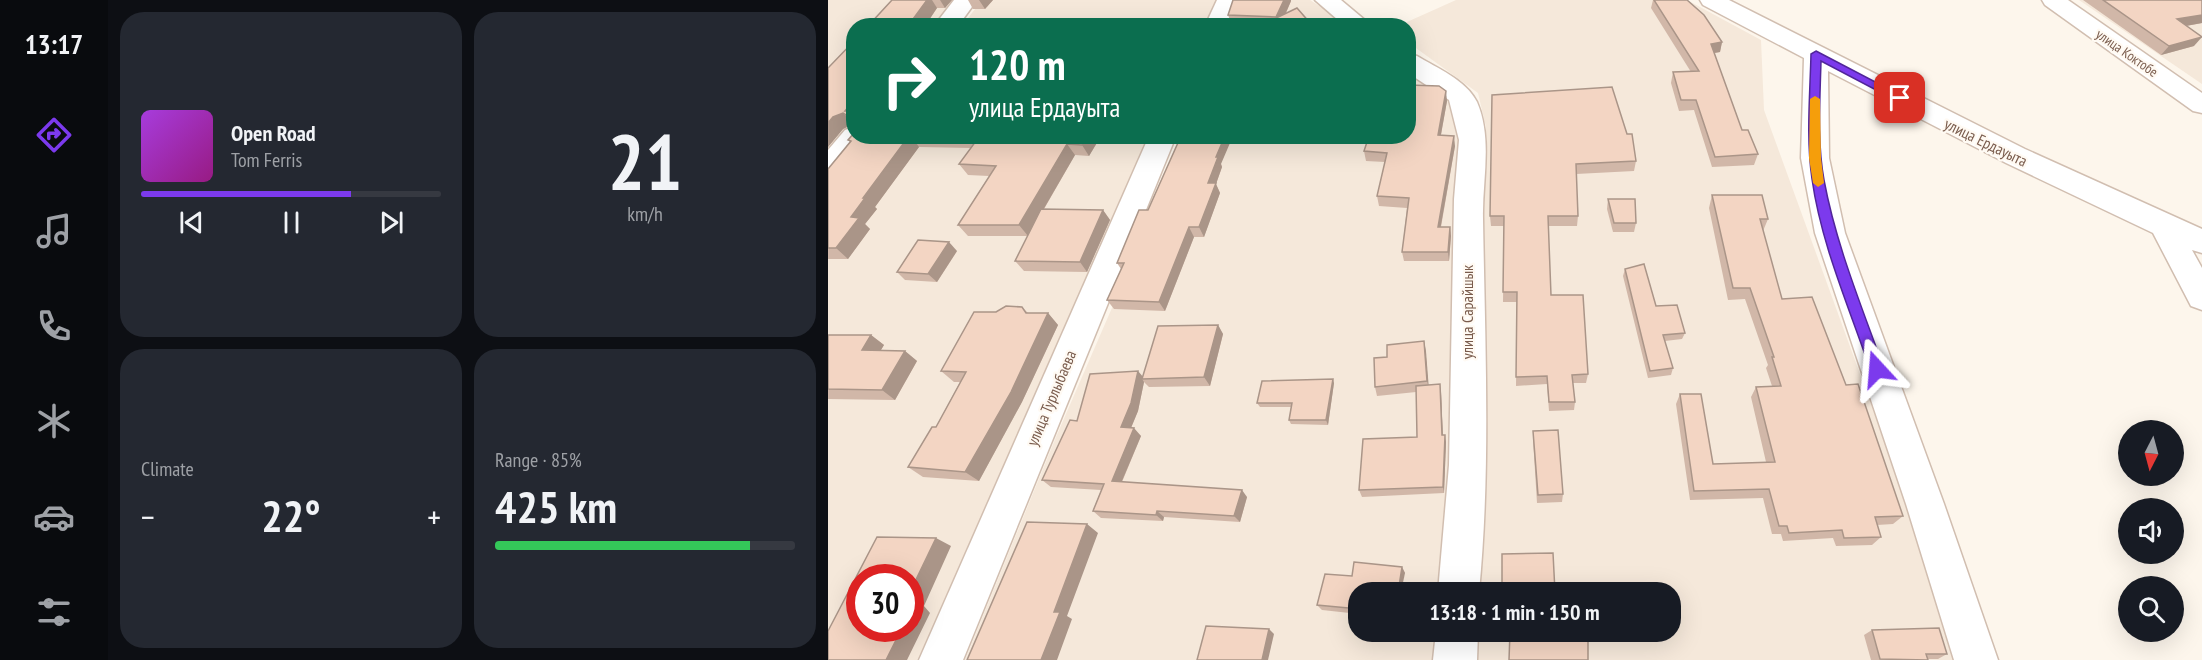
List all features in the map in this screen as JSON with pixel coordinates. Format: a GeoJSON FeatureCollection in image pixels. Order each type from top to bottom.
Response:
{"type":"FeatureCollection","features":[{"type":"Feature","properties":{"kind":"street"},"geometry":{"type":"LineString","coordinates":[[951,18],[966,0]]}},
{"type":"Feature","properties":{"kind":"street"},"geometry":{"type":"LineString","coordinates":[[1220,18],[1228,0]]}},
{"type":"Feature","properties":{"kind":"street"},"geometry":{"type":"LineString","coordinates":[[1326,0],[1350,18]]}},
{"type":"Feature","properties":{"kind":"street","name":"улица Ердауыта"},"geometry":{"type":"LineString","coordinates":[[1711,0],[1943,120],[2202,242]]}},
{"type":"Feature","properties":{"kind":"street","name":"улица Коктобе"},"geometry":{"type":"LineString","coordinates":[[2053,0],[2202,105]]}},
{"type":"Feature","properties":{"kind":"street"},"geometry":{"type":"LineString","coordinates":[[1816,54],[1815,158],[1830,233],[1921,493],[1976,660]]}},
{"type":"Feature","properties":{"kind":"street","name":"улица Сарайшык"},"geometry":{"type":"LineString","coordinates":[[1416,66],[1460,95],[1465,105],[1473,140],[1468,210],[1468,465],[1460,582]]}},
{"type":"Feature","properties":{"kind":"street"},"geometry":{"type":"LineString","coordinates":[[828,169],[848,144]]}},
{"type":"Feature","properties":{"kind":"street","name":"улица Турлыбаева"},"geometry":{"type":"LineString","coordinates":[[941,660],[1160,144]]}},
{"type":"Feature","properties":{"kind":"street"},"geometry":{"type":"LineString","coordinates":[[2164,226],[2202,297]]}},
{"type":"Feature","properties":{"kind":"street"},"geometry":{"type":"LineString","coordinates":[[1455,660],[1456,642]]}},
{"type":"Feature","properties":{"kind":"shaded area"},"geometry":{"type":"Polygon","coordinates":[[[828,0],[957,0],[942,18],[846,18],[846,135],[828,157],[828,0]]]}},
{"type":"Feature","properties":{"kind":"shaded area"},"geometry":{"type":"Polygon","coordinates":[[[982,0],[1226,0],[1219,18],[968,18],[982,0]]]}},
{"type":"Feature","properties":{"kind":"shaded area"},"geometry":{"type":"Polygon","coordinates":[[[1246,0],[1310,0],[1338,18],[1238,18],[1246,0]]]}},
{"type":"Feature","properties":{"kind":"shaded area"},"geometry":{"type":"Polygon","coordinates":[[[1456,0],[1687,0],[1761,40],[1764,110],[1964,660],[1464,660],[1465,642],[1681,642],[1681,582],[1467,582],[1486,127],[1478,93],[1416,48],[1416,18],[1456,0]]]}},
{"type":"Feature","properties":{"kind":"shaded area"},"geometry":{"type":"Polygon","coordinates":[[[2079,0],[2202,0],[2202,84],[2079,0]]]}},
{"type":"Feature","properties":{"kind":"shaded area"},"geometry":{"type":"Polygon","coordinates":[[[1416,70],[1457,96],[1472,133],[1459,483],[1452,582],[1348,582],[1348,642],[1447,642],[1446,660],[965,660],[1056,437],[1183,144],[1416,144],[1416,70]]]}},
{"type":"Feature","properties":{"kind":"shaded area"},"geometry":{"type":"Polygon","coordinates":[[[867,144],[1167,144],[952,660],[828,660],[828,192],[867,144]]]}},
{"type":"Feature","properties":{"kind":"building"},"geometry":{"type":"Polygon","coordinates":[[[892,0],[927,0],[914,18],[875,18],[892,0]]]}},
{"type":"Feature","properties":{"kind":"building"},"geometry":{"type":"Polygon","coordinates":[[[1233,0],[1284,0],[1276,17],[1228,15],[1233,0]]]}},
{"type":"Feature","properties":{"kind":"building"},"geometry":{"type":"Polygon","coordinates":[[[1654,0],[1687,0],[1704,15],[1722,42],[1711,44],[1742,130],[1748,130],[1758,154],[1715,157],[1696,100],[1681,100],[1673,72],[1699,71],[1654,0]]]}},
{"type":"Feature","properties":{"kind":"building"},"geometry":{"type":"Polygon","coordinates":[[[2103,0],[2202,0],[2202,15],[2177,19],[2202,37],[2169,46],[2103,0]]]}},
{"type":"Feature","properties":{"kind":"building"},"geometry":{"type":"Polygon","coordinates":[[[1297,8],[1306,18],[1276,18],[1297,8]]]}},
{"type":"Feature","properties":{"kind":"building"},"geometry":{"type":"Polygon","coordinates":[[[846,49],[846,115],[843,113],[833,117],[828,123],[828,68],[846,49]]]}},
{"type":"Feature","properties":{"kind":"building"},"geometry":{"type":"Polygon","coordinates":[[[1416,85],[1439,86],[1446,91],[1438,135],[1454,136],[1438,227],[1450,227],[1448,252],[1402,252],[1409,198],[1377,196],[1387,153],[1364,151],[1366,144],[1416,144],[1416,85]]]}},
{"type":"Feature","properties":{"kind":"building"},"geometry":{"type":"Polygon","coordinates":[[[1612,87],[1627,134],[1632,134],[1636,161],[1576,164],[1578,216],[1548,216],[1551,295],[1583,295],[1588,374],[1572,375],[1575,402],[1549,402],[1547,376],[1516,377],[1517,292],[1503,292],[1504,216],[1490,216],[1492,95],[1612,87]]]}},
{"type":"Feature","properties":{"kind":"building"},"geometry":{"type":"Polygon","coordinates":[[[849,144],[903,144],[863,198],[865,198],[851,217],[859,218],[836,248],[828,248],[828,169],[849,144]]]}},
{"type":"Feature","properties":{"kind":"building"},"geometry":{"type":"Polygon","coordinates":[[[974,144],[1067,144],[1019,225],[958,225],[996,166],[959,164],[974,144]]]}},
{"type":"Feature","properties":{"kind":"building"},"geometry":{"type":"Polygon","coordinates":[[[1177,144],[1222,144],[1208,183],[1216,183],[1199,227],[1189,227],[1159,302],[1107,300],[1124,263],[1117,263],[1139,210],[1148,210],[1177,144]]]}},
{"type":"Feature","properties":{"kind":"building"},"geometry":{"type":"Polygon","coordinates":[[[1712,195],[1762,195],[1768,219],[1760,219],[1782,299],[1812,297],[1846,385],[1858,384],[1903,516],[1875,517],[1881,537],[1844,538],[1842,530],[1789,533],[1787,526],[1779,526],[1769,489],[1694,491],[1680,394],[1701,394],[1713,464],[1775,462],[1756,387],[1781,386],[1772,357],[1774,357],[1750,288],[1733,288],[1712,195]]]}},
{"type":"Feature","properties":{"kind":"building"},"geometry":{"type":"Polygon","coordinates":[[[1608,199],[1635,199],[1636,223],[1614,223],[1608,199]]]}},
{"type":"Feature","properties":{"kind":"building"},"geometry":{"type":"Polygon","coordinates":[[[1041,209],[1103,210],[1080,262],[1015,261],[1041,209]]]}},
{"type":"Feature","properties":{"kind":"building"},"geometry":{"type":"Polygon","coordinates":[[[918,240],[949,242],[928,274],[897,272],[918,240]]]}},
{"type":"Feature","properties":{"kind":"building"},"geometry":{"type":"Polygon","coordinates":[[[1644,264],[1656,306],[1677,305],[1685,333],[1663,335],[1673,368],[1650,371],[1625,269],[1644,264]]]}},
{"type":"Feature","properties":{"kind":"building"},"geometry":{"type":"Polygon","coordinates":[[[1006,306],[1022,307],[1026,313],[1048,313],[1011,392],[965,472],[908,467],[932,427],[936,427],[966,372],[941,371],[974,312],[996,312],[1006,306]]]}},
{"type":"Feature","properties":{"kind":"building"},"geometry":{"type":"Polygon","coordinates":[[[1218,325],[1204,377],[1142,379],[1158,326],[1218,325]]]}},
{"type":"Feature","properties":{"kind":"building"},"geometry":{"type":"Polygon","coordinates":[[[828,335],[871,335],[862,350],[905,351],[882,390],[828,389],[828,335]]]}},
{"type":"Feature","properties":{"kind":"building"},"geometry":{"type":"Polygon","coordinates":[[[1424,341],[1427,381],[1375,387],[1374,358],[1387,357],[1387,345],[1424,341]]]}},
{"type":"Feature","properties":{"kind":"building"},"geometry":{"type":"Polygon","coordinates":[[[1138,371],[1131,403],[1121,427],[1134,428],[1112,481],[1242,490],[1234,516],[1157,511],[1156,515],[1093,511],[1104,484],[1042,480],[1070,420],[1077,421],[1090,374],[1138,371]]]}},
{"type":"Feature","properties":{"kind":"building"},"geometry":{"type":"Polygon","coordinates":[[[1333,379],[1326,420],[1289,420],[1292,403],[1257,403],[1262,381],[1333,379]]]}},
{"type":"Feature","properties":{"kind":"building"},"geometry":{"type":"Polygon","coordinates":[[[1440,384],[1442,435],[1445,435],[1443,487],[1359,490],[1363,439],[1417,437],[1416,386],[1440,384]]]}},
{"type":"Feature","properties":{"kind":"building"},"geometry":{"type":"Polygon","coordinates":[[[1558,430],[1563,494],[1538,495],[1533,431],[1558,430]]]}},
{"type":"Feature","properties":{"kind":"building"},"geometry":{"type":"Polygon","coordinates":[[[1027,522],[1087,524],[1054,612],[1060,612],[1041,660],[967,660],[1027,522]]]}},
{"type":"Feature","properties":{"kind":"building"},"geometry":{"type":"Polygon","coordinates":[[[877,537],[936,538],[923,564],[863,564],[877,537]]]}},
{"type":"Feature","properties":{"kind":"building"},"geometry":{"type":"Polygon","coordinates":[[[1553,553],[1554,582],[1502,582],[1502,554],[1553,553]]]}},
{"type":"Feature","properties":{"kind":"building"},"geometry":{"type":"Polygon","coordinates":[[[1354,562],[1402,567],[1400,582],[1348,582],[1348,608],[1317,605],[1325,574],[1352,576],[1354,562]]]}},
{"type":"Feature","properties":{"kind":"building"},"geometry":{"type":"Polygon","coordinates":[[[846,596],[846,642],[895,642],[886,660],[828,660],[828,631],[846,596]]]}},
{"type":"Feature","properties":{"kind":"building"},"geometry":{"type":"Polygon","coordinates":[[[1206,626],[1269,629],[1262,660],[1197,660],[1206,626]]]}},
{"type":"Feature","properties":{"kind":"building"},"geometry":{"type":"Polygon","coordinates":[[[1939,628],[1947,654],[1926,654],[1928,660],[1880,659],[1872,630],[1939,628]]]}},
{"type":"Feature","properties":{"kind":"building"},"geometry":{"type":"Polygon","coordinates":[[[1510,642],[1588,642],[1588,660],[1509,660],[1510,642]]]}},
{"type":"Feature","properties":{"kind":"slow traffic"},"geometry":{"type":"LineString","coordinates":[[1815,99],[1815,158],[1818,183]]}},
{"type":"Feature","properties":{"kind":"route"},"geometry":{"type":"LineString","coordinates":[[1877,369],[1830,233],[1817,178],[1815,158],[1816,54],[1900,98]]}}]}
